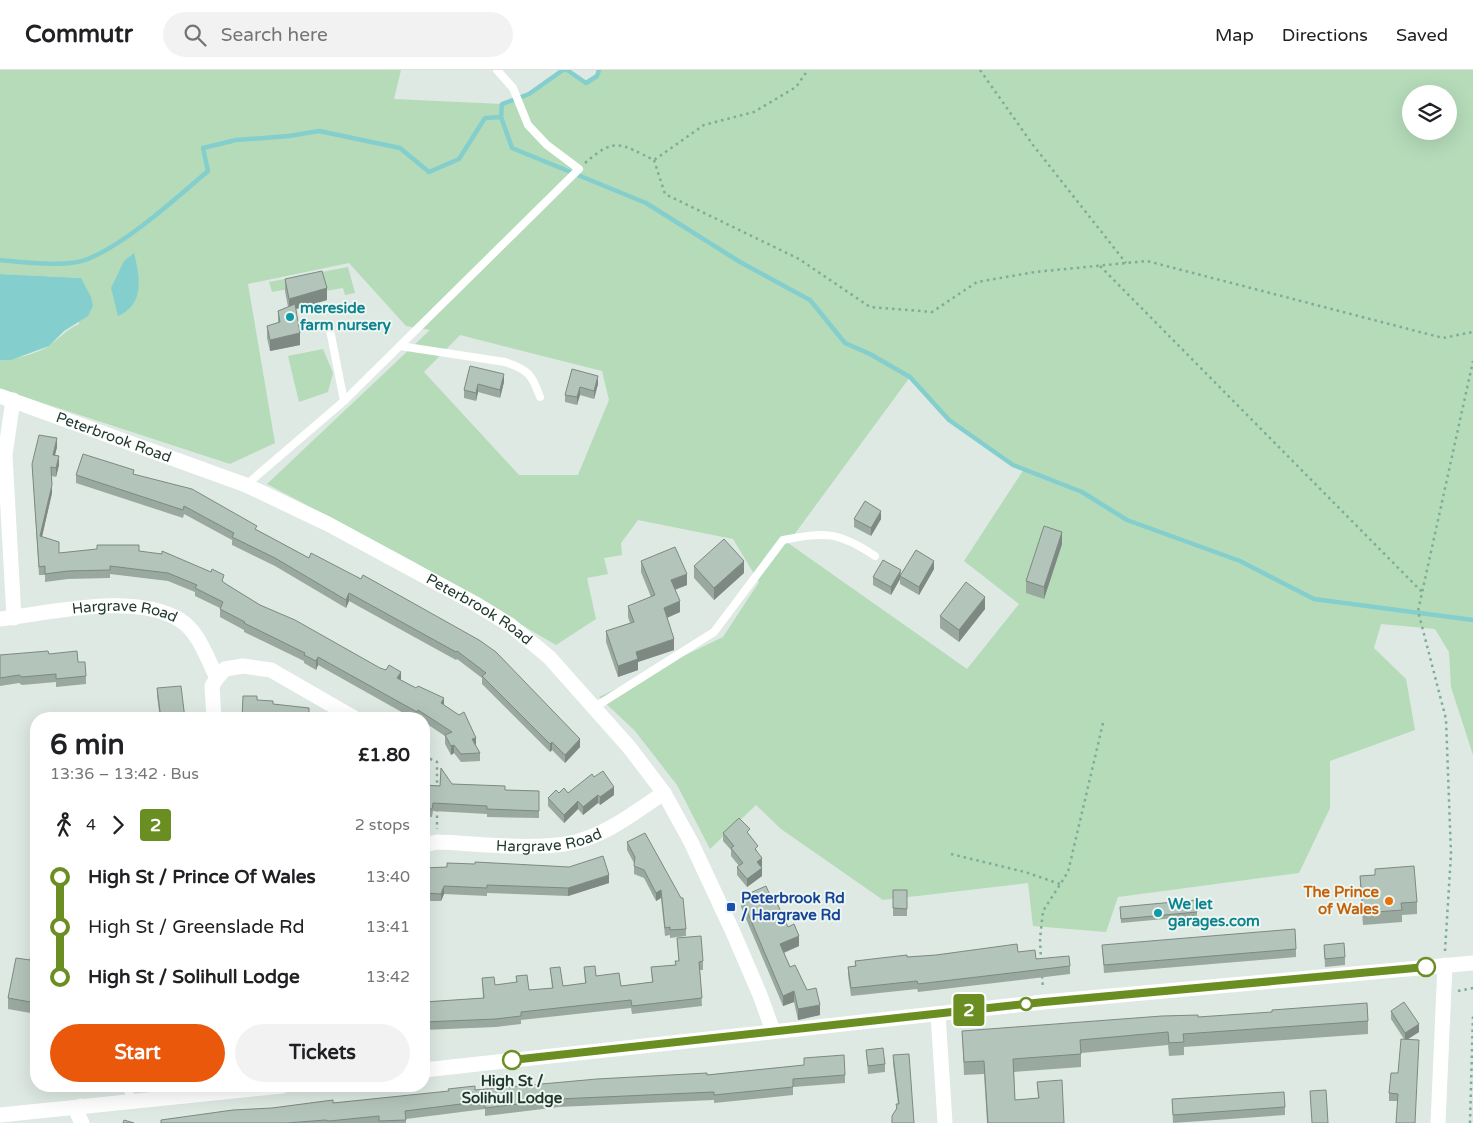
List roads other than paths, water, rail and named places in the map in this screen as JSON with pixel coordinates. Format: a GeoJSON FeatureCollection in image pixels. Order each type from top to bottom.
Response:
{"type":"FeatureCollection","features":[{"type":"Feature","properties":{"kind":"street","name":"Peterbrook Road"},"geometry":{"type":"LineString","coordinates":[[7,398],[246,485],[328,524],[376,552],[432,579],[510,625],[549,657],[629,747],[664,794],[691,842],[728,920],[773,1031]]}},
{"type":"Feature","properties":{"kind":"street"},"geometry":{"type":"LineString","coordinates":[[7,398],[5,455],[7,618]]}},
{"type":"Feature","properties":{"kind":"street","name":"Hargrave Road"},"geometry":{"type":"LineString","coordinates":[[7,618],[113,606],[155,610],[181,621],[197,638],[217,678]]}},
{"type":"Feature","properties":{"kind":"street"},"geometry":{"type":"LineString","coordinates":[[214,712],[212,686],[217,678],[225,669],[243,666],[271,670],[344,712]]}},
{"type":"Feature","properties":{"kind":"street","name":"Hargrave Road"},"geometry":{"type":"LineString","coordinates":[[430,843],[546,846],[584,840],[610,828],[664,794]]}},
{"type":"Feature","properties":{"kind":"street"},"geometry":{"type":"LineString","coordinates":[[430,1069],[1044,1002],[1473,963]]}},
{"type":"Feature","properties":{"kind":"street"},"geometry":{"type":"LineString","coordinates":[[1438,1123],[1444,965]]}},
{"type":"Feature","properties":{"kind":"street"},"geometry":{"type":"LineString","coordinates":[[938,1014],[945,1123]]}},
{"type":"Feature","properties":{"kind":"street"},"geometry":{"type":"LineString","coordinates":[[0,1115],[210,1092]]}},
{"type":"Feature","properties":{"kind":"street"},"geometry":{"type":"LineString","coordinates":[[81,1106],[78,1115],[82,1123]]}},
{"type":"Feature","properties":{"kind":"lane"},"geometry":{"type":"LineString","coordinates":[[246,485],[344,401],[578,170],[547,145],[528,126],[513,88],[497,70]]}},
{"type":"Feature","properties":{"kind":"lane"},"geometry":{"type":"LineString","coordinates":[[329,325],[344,401]]}},
{"type":"Feature","properties":{"kind":"lane"},"geometry":{"type":"LineString","coordinates":[[400,346],[505,362],[519,367],[528,371],[540,397]]}},
{"type":"Feature","properties":{"kind":"lane"},"geometry":{"type":"LineString","coordinates":[[595,707],[714,632],[783,540],[812,535],[834,535],[853,541],[875,556]]}},
{"type":"Feature","properties":{"kind":"lane"},"geometry":{"type":"LineString","coordinates":[[129,1092],[134,1101]]}},
{"type":"Feature","properties":{"kind":"water"},"geometry":{"type":"Polygon","coordinates":[[[134,253],[139,280],[137,297],[127,311],[118,316],[111,288],[124,261],[134,253]]]}},
{"type":"Feature","properties":{"kind":"water"},"geometry":{"type":"Polygon","coordinates":[[[0,274],[81,278],[91,297],[93,306],[88,316],[64,331],[49,346],[11,360],[0,360],[0,274]]]}},
{"type":"Feature","properties":{"kind":"waterway"},"geometry":{"type":"LineString","coordinates":[[563,70],[529,94],[502,104],[501,117],[512,148],[646,203],[740,262],[810,300],[845,343],[870,354],[910,377],[949,420],[1013,465],[1082,492],[1127,520],[1240,561],[1314,599],[1473,620]]}},
{"type":"Feature","properties":{"kind":"waterway"},"geometry":{"type":"LineString","coordinates":[[567,70],[586,83],[597,76],[599,70]]}},
{"type":"Feature","properties":{"kind":"waterway"},"geometry":{"type":"LineString","coordinates":[[0,260],[45,264],[69,263],[79,262],[103,252],[150,220],[208,171],[203,148],[236,140],[289,136],[319,131],[400,148],[429,172],[459,159],[485,118],[501,117]]}},
{"type":"Feature","properties":{"kind":"place","name":"mereside farm nursery"},"geometry":{"type":"Point","coordinates":[290,317]}},
{"type":"Feature","properties":{"kind":"place","name":"The Prince of Wales"},"geometry":{"type":"Point","coordinates":[1389,901]}},
{"type":"Feature","properties":{"kind":"place","name":"Peterbrook Rd / Hargrave Rd"},"geometry":{"type":"Point","coordinates":[731,907]}},
{"type":"Feature","properties":{"kind":"place","name":"We let garages.com"},"geometry":{"type":"Point","coordinates":[1158,913]}},
{"type":"Feature","properties":{"kind":"place","name":"High St / Solihull Lodge"},"geometry":{"type":"Point","coordinates":[512,1060]}}]}
